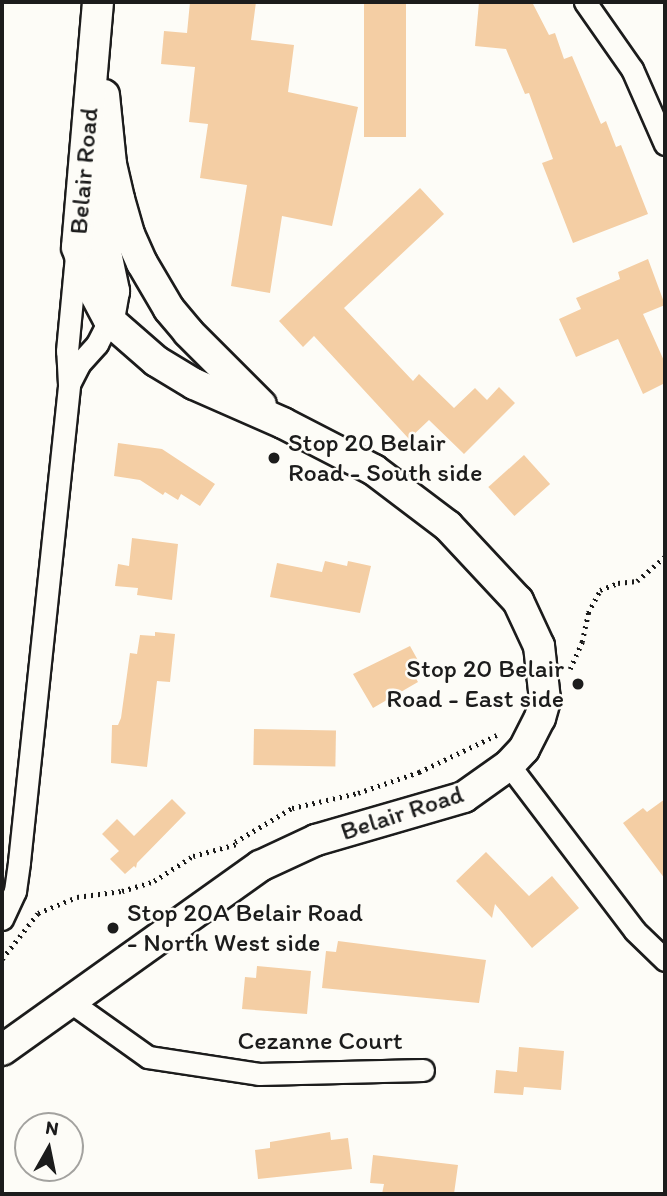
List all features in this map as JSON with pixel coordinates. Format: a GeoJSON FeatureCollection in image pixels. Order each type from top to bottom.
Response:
{"type":"FeatureCollection","features":[{"type":"Feature","properties":{"kind":"main road","name":"Belair Road"},"geometry":{"type":"LineString","coordinates":[[98,11],[108,142],[129,234],[169,309],[236,382],[283,423]]}},
{"type":"Feature","properties":{"kind":"main road","name":"Belair Road"},"geometry":{"type":"LineString","coordinates":[[2,1051],[68,1000],[260,866],[316,840],[464,797],[509,765],[524,749],[540,718],[545,700],[539,646],[518,601],[448,526],[374,470],[283,423],[194,384],[156,361],[109,320],[90,285],[77,247],[98,11]]}},
{"type":"Feature","properties":{"kind":"main road"},"geometry":{"type":"LineString","coordinates":[[108,142],[99,219],[113,276],[109,320]]}},
{"type":"Feature","properties":{"kind":"street"},"geometry":{"type":"LineString","coordinates":[[585,2],[632,69],[665,144]]}},
{"type":"Feature","properties":{"kind":"street"},"geometry":{"type":"LineString","coordinates":[[2,919],[15,891],[69,384],[67,351],[77,247]]}},
{"type":"Feature","properties":{"kind":"street"},"geometry":{"type":"LineString","coordinates":[[69,384],[109,320]]}},
{"type":"Feature","properties":{"kind":"street"},"geometry":{"type":"LineString","coordinates":[[509,765],[635,931],[665,960]]}},
{"type":"Feature","properties":{"kind":"street","name":"Cezanne Court"},"geometry":{"type":"LineString","coordinates":[[68,1000],[148,1057],[258,1074],[422,1070]]}},
{"type":"Feature","properties":{"kind":"path"},"geometry":{"type":"LineString","coordinates":[[545,700],[568,675],[582,642],[588,613],[600,590],[618,583],[637,582],[665,558]]}},
{"type":"Feature","properties":{"kind":"path"},"geometry":{"type":"LineString","coordinates":[[2,960],[38,913],[77,897],[122,891],[154,881],[193,856],[235,842],[292,808],[358,793],[419,772],[506,731]]}},
{"type":"Feature","properties":{"kind":"path"},"geometry":{"type":"LineString","coordinates":[[235,842],[260,866]]}},
{"type":"Feature","properties":{"kind":"building"},"geometry":{"type":"Polygon","coordinates":[[[190,2],[256,2],[251,40],[294,45],[288,92],[358,107],[332,226],[282,216],[270,293],[231,286],[247,185],[200,178],[208,124],[189,122],[195,67],[161,64],[164,31],[187,33],[190,2]]]}},
{"type":"Feature","properties":{"kind":"building"},"geometry":{"type":"Polygon","coordinates":[[[364,2],[406,2],[406,137],[364,137],[364,2]]]}},
{"type":"Feature","properties":{"kind":"building"},"geometry":{"type":"Polygon","coordinates":[[[479,2],[532,2],[549,35],[555,33],[564,59],[572,56],[601,124],[606,121],[616,147],[621,145],[648,214],[573,243],[542,163],[553,159],[529,93],[525,94],[506,49],[475,46],[479,2]]]}},
{"type":"Feature","properties":{"kind":"building"},"geometry":{"type":"Polygon","coordinates":[[[420,188],[444,214],[344,308],[413,381],[419,374],[454,408],[475,388],[487,400],[499,387],[515,403],[464,454],[429,420],[409,439],[314,336],[303,347],[279,321],[420,188]]]}},
{"type":"Feature","properties":{"kind":"building"},"geometry":{"type":"Polygon","coordinates":[[[648,259],[665,305],[643,314],[665,363],[665,383],[643,394],[618,339],[576,357],[559,319],[581,309],[576,298],[620,279],[618,272],[648,259]]]}},
{"type":"Feature","properties":{"kind":"building"},"geometry":{"type":"Polygon","coordinates":[[[118,443],[162,449],[215,484],[200,506],[181,494],[178,500],[165,492],[163,495],[140,480],[114,476],[118,443]]]}},
{"type":"Feature","properties":{"kind":"building"},"geometry":{"type":"Polygon","coordinates":[[[524,455],[550,484],[514,516],[488,487],[524,455]]]}},
{"type":"Feature","properties":{"kind":"building"},"geometry":{"type":"Polygon","coordinates":[[[132,538],[178,544],[172,600],[137,595],[138,588],[115,586],[118,564],[129,566],[132,538]]]}},
{"type":"Feature","properties":{"kind":"building"},"geometry":{"type":"Polygon","coordinates":[[[325,561],[347,566],[348,561],[371,566],[360,613],[270,597],[277,563],[322,572],[325,561]]]}},
{"type":"Feature","properties":{"kind":"building"},"geometry":{"type":"Polygon","coordinates":[[[155,632],[175,634],[170,682],[157,681],[147,767],[111,763],[112,725],[118,725],[121,718],[130,653],[137,654],[140,635],[155,636],[155,632]]]}},
{"type":"Feature","properties":{"kind":"building"},"geometry":{"type":"Polygon","coordinates":[[[410,646],[420,664],[411,670],[418,682],[373,708],[353,674],[410,646]]]}},
{"type":"Feature","properties":{"kind":"building"},"geometry":{"type":"Polygon","coordinates":[[[254,729],[336,730],[335,766],[253,765],[254,729]]]}},
{"type":"Feature","properties":{"kind":"building"},"geometry":{"type":"Polygon","coordinates":[[[172,799],[186,813],[137,863],[136,868],[134,866],[125,874],[110,859],[119,851],[102,834],[117,819],[134,836],[172,799]]]}},
{"type":"Feature","properties":{"kind":"building"},"geometry":{"type":"Polygon","coordinates":[[[665,799],[665,879],[623,823],[643,808],[647,812],[665,799]]]}},
{"type":"Feature","properties":{"kind":"building"},"geometry":{"type":"Polygon","coordinates":[[[486,852],[529,896],[552,876],[579,908],[532,948],[495,904],[492,918],[456,881],[486,852]]]}},
{"type":"Feature","properties":{"kind":"building"},"geometry":{"type":"Polygon","coordinates":[[[338,941],[486,960],[479,1003],[322,988],[326,951],[336,952],[338,941]]]}},
{"type":"Feature","properties":{"kind":"building"},"geometry":{"type":"Polygon","coordinates":[[[257,966],[311,971],[307,1014],[242,1009],[245,977],[256,978],[257,966]]]}},
{"type":"Feature","properties":{"kind":"building"},"geometry":{"type":"Polygon","coordinates":[[[519,1047],[564,1051],[561,1090],[524,1087],[523,1095],[494,1093],[496,1070],[517,1072],[519,1047]]]}},
{"type":"Feature","properties":{"kind":"building"},"geometry":{"type":"Polygon","coordinates":[[[330,1132],[331,1140],[348,1138],[352,1169],[258,1179],[255,1150],[270,1148],[270,1142],[330,1132]]]}},
{"type":"Feature","properties":{"kind":"building"},"geometry":{"type":"Polygon","coordinates":[[[373,1155],[458,1165],[454,1194],[382,1194],[384,1184],[370,1183],[373,1155]]]}},
{"type":"Feature","properties":{"kind":"place","name":"Stop 20 Belair Road - South side"},"geometry":{"type":"Point","coordinates":[274,458]}},
{"type":"Feature","properties":{"kind":"place","name":"Stop 20 Belair Road - East side"},"geometry":{"type":"Point","coordinates":[578,684]}},
{"type":"Feature","properties":{"kind":"place","name":"Stop 20A Belair Road - North West side"},"geometry":{"type":"Point","coordinates":[113,928]}}]}
